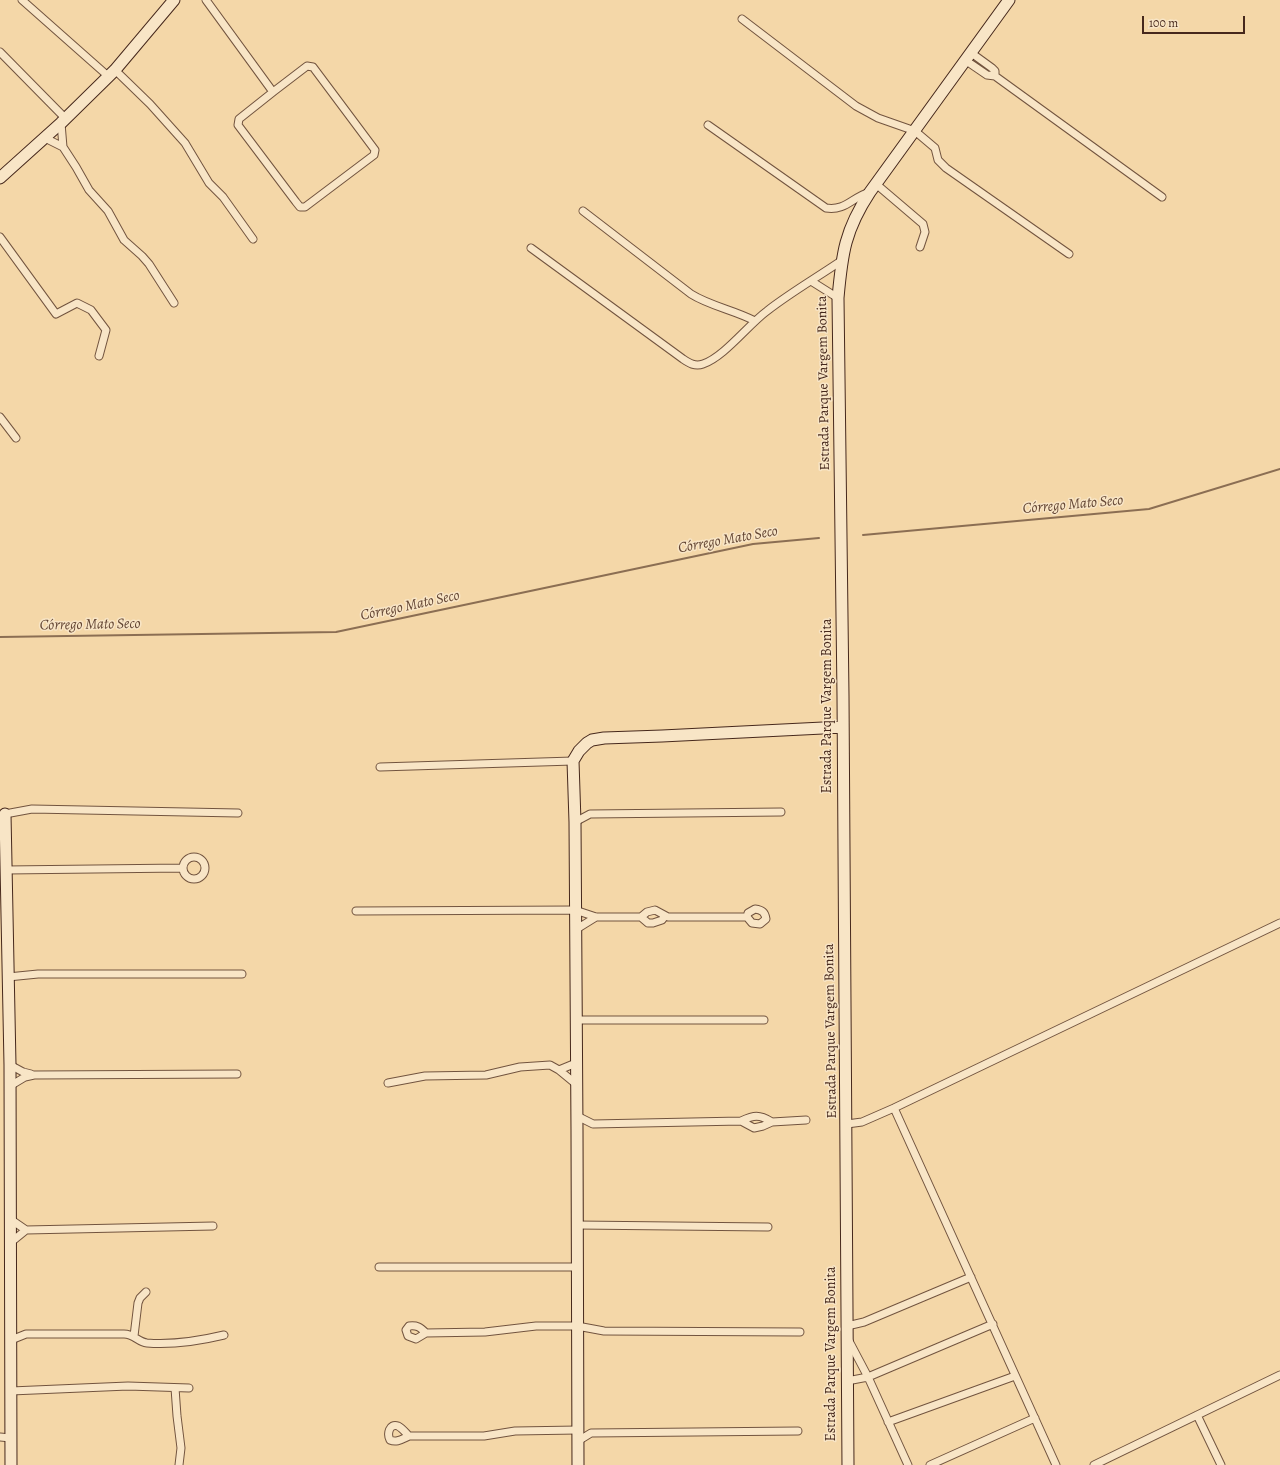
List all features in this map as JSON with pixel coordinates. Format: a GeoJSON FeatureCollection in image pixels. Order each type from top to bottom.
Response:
{"type":"FeatureCollection","features":[{"type":"Feature","properties":{"kind":"street"},"geometry":{"type":"LineString","coordinates":[[22,0],[150,104],[185,143],[209,183],[223,197],[253,239]]}},
{"type":"Feature","properties":{"kind":"street"},"geometry":{"type":"LineString","coordinates":[[0,178],[64,121],[112,73],[174,0]]}},
{"type":"Feature","properties":{"kind":"street"},"geometry":{"type":"LineString","coordinates":[[206,0],[273,92]]}},
{"type":"Feature","properties":{"kind":"street","name":"Estrada Parque Vargem Bonita"},"geometry":{"type":"LineString","coordinates":[[848,1465],[847,1124],[838,298],[841,261],[850,227],[858,210],[1010,0]]}},
{"type":"Feature","properties":{"kind":"street"},"geometry":{"type":"LineString","coordinates":[[742,19],[856,106],[878,118],[915,131],[935,148],[938,160],[946,168],[1069,254]]}},
{"type":"Feature","properties":{"kind":"street"},"geometry":{"type":"LineString","coordinates":[[0,52],[64,121],[63,147]]}},
{"type":"Feature","properties":{"kind":"street"},"geometry":{"type":"LineString","coordinates":[[968,56],[987,75],[995,76],[1162,197]]}},
{"type":"Feature","properties":{"kind":"street"},"geometry":{"type":"LineString","coordinates":[[307,66],[313,67],[376,150],[374,155],[305,207],[300,207],[238,125],[239,120],[273,92],[307,66]]}},
{"type":"Feature","properties":{"kind":"street"},"geometry":{"type":"LineString","coordinates":[[708,125],[826,208],[838,209],[859,195],[873,188],[923,224],[925,232],[920,247]]}},
{"type":"Feature","properties":{"kind":"street"},"geometry":{"type":"LineString","coordinates":[[45,138],[63,147],[89,190],[108,211],[124,240],[150,264],[174,303]]}},
{"type":"Feature","properties":{"kind":"street"},"geometry":{"type":"LineString","coordinates":[[583,211],[691,294],[705,302],[730,310],[755,321]]}},
{"type":"Feature","properties":{"kind":"street"},"geometry":{"type":"LineString","coordinates":[[0,237],[56,314],[77,303],[91,310],[106,330],[99,356]]}},
{"type":"Feature","properties":{"kind":"street"},"geometry":{"type":"LineString","coordinates":[[531,248],[683,359],[692,364],[703,364],[712,360],[755,321],[784,298],[841,261]]}},
{"type":"Feature","properties":{"kind":"street"},"geometry":{"type":"LineString","coordinates":[[811,281],[838,298]]}},
{"type":"Feature","properties":{"kind":"street"},"geometry":{"type":"LineString","coordinates":[[0,417],[16,438]]}},
{"type":"Feature","properties":{"kind":"street"},"geometry":{"type":"LineString","coordinates":[[578,1465],[576,930],[575,806],[573,761],[579,751],[592,740],[604,738],[843,727]]}},
{"type":"Feature","properties":{"kind":"street"},"geometry":{"type":"LineString","coordinates":[[380,767],[573,761]]}},
{"type":"Feature","properties":{"kind":"street"},"geometry":{"type":"LineString","coordinates":[[575,806],[590,814]]}},
{"type":"Feature","properties":{"kind":"street"},"geometry":{"type":"LineString","coordinates":[[11,1465],[6,1437],[11,1391],[11,1327],[10,1064],[5,1051],[8,978],[5,814],[32,808],[238,813]]}},
{"type":"Feature","properties":{"kind":"street"},"geometry":{"type":"LineString","coordinates":[[575,822],[590,814],[781,812]]}},
{"type":"Feature","properties":{"kind":"street"},"geometry":{"type":"LineString","coordinates":[[6,870],[183,868]]}},
{"type":"Feature","properties":{"kind":"street"},"geometry":{"type":"LineString","coordinates":[[356,911],[575,910],[596,917],[641,917],[647,912],[659,911],[665,916],[747,917]]}},
{"type":"Feature","properties":{"kind":"street"},"geometry":{"type":"LineString","coordinates":[[641,917],[648,923],[653,923],[658,922],[665,916]]}},
{"type":"Feature","properties":{"kind":"street"},"geometry":{"type":"LineString","coordinates":[[576,930],[596,917]]}},
{"type":"Feature","properties":{"kind":"street"},"geometry":{"type":"LineString","coordinates":[[847,1124],[862,1122],[894,1108],[1280,922]]}},
{"type":"Feature","properties":{"kind":"street"},"geometry":{"type":"LineString","coordinates":[[8,978],[38,974],[242,974]]}},
{"type":"Feature","properties":{"kind":"street"},"geometry":{"type":"LineString","coordinates":[[576,1020],[764,1020]]}},
{"type":"Feature","properties":{"kind":"street"},"geometry":{"type":"LineString","coordinates":[[559,1070],[576,1062]]}},
{"type":"Feature","properties":{"kind":"street"},"geometry":{"type":"LineString","coordinates":[[10,1064],[23,1072],[34,1075]]}},
{"type":"Feature","properties":{"kind":"street"},"geometry":{"type":"LineString","coordinates":[[388,1083],[425,1076],[486,1074],[520,1066],[550,1065],[559,1070],[576,1084]]}},
{"type":"Feature","properties":{"kind":"street"},"geometry":{"type":"LineString","coordinates":[[10,1086],[25,1077],[34,1075],[237,1074]]}},
{"type":"Feature","properties":{"kind":"street"},"geometry":{"type":"LineString","coordinates":[[894,1108],[993,1324],[1055,1465]]}},
{"type":"Feature","properties":{"kind":"street"},"geometry":{"type":"LineString","coordinates":[[576,1116],[593,1124]]}},
{"type":"Feature","properties":{"kind":"street"},"geometry":{"type":"LineString","coordinates":[[577,1130],[593,1124],[741,1121],[750,1117],[758,1116],[772,1122]]}},
{"type":"Feature","properties":{"kind":"street"},"geometry":{"type":"LineString","coordinates":[[741,1121],[754,1128],[772,1122],[806,1120]]}},
{"type":"Feature","properties":{"kind":"street"},"geometry":{"type":"LineString","coordinates":[[10,1219],[26,1230],[212,1226]]}},
{"type":"Feature","properties":{"kind":"street"},"geometry":{"type":"LineString","coordinates":[[577,1225],[768,1226]]}},
{"type":"Feature","properties":{"kind":"street"},"geometry":{"type":"LineString","coordinates":[[10,1243],[26,1230]]}},
{"type":"Feature","properties":{"kind":"street"},"geometry":{"type":"LineString","coordinates":[[379,1267],[577,1267]]}},
{"type":"Feature","properties":{"kind":"street"},"geometry":{"type":"LineString","coordinates":[[908,1465],[847,1332],[864,1322],[971,1277]]}},
{"type":"Feature","properties":{"kind":"street"},"geometry":{"type":"LineString","coordinates":[[134,1336],[138,1303],[140,1298],[146,1292]]}},
{"type":"Feature","properties":{"kind":"street"},"geometry":{"type":"LineString","coordinates":[[847,1381],[868,1377],[993,1324]]}},
{"type":"Feature","properties":{"kind":"street"},"geometry":{"type":"LineString","coordinates":[[426,1333],[485,1332],[536,1326],[577,1326],[604,1330],[800,1332]]}},
{"type":"Feature","properties":{"kind":"street"},"geometry":{"type":"LineString","coordinates":[[11,1327],[26,1334]]}},
{"type":"Feature","properties":{"kind":"street"},"geometry":{"type":"LineString","coordinates":[[11,1340],[26,1334],[130,1334],[144,1342],[159,1343],[191,1341],[224,1335]]}},
{"type":"Feature","properties":{"kind":"street"},"geometry":{"type":"LineString","coordinates":[[1094,1465],[1280,1375]]}},
{"type":"Feature","properties":{"kind":"street"},"geometry":{"type":"LineString","coordinates":[[888,1422],[1015,1376]]}},
{"type":"Feature","properties":{"kind":"street"},"geometry":{"type":"LineString","coordinates":[[11,1391],[128,1386],[189,1388]]}},
{"type":"Feature","properties":{"kind":"street"},"geometry":{"type":"LineString","coordinates":[[175,1388],[181,1448],[179,1465]]}},
{"type":"Feature","properties":{"kind":"street"},"geometry":{"type":"LineString","coordinates":[[1196,1415],[1221,1465]]}},
{"type":"Feature","properties":{"kind":"street"},"geometry":{"type":"LineString","coordinates":[[930,1465],[1035,1418]]}},
{"type":"Feature","properties":{"kind":"street"},"geometry":{"type":"LineString","coordinates":[[409,1436],[484,1436],[516,1431],[578,1426],[590,1433],[798,1431]]}},
{"type":"Feature","properties":{"kind":"street"},"geometry":{"type":"LineString","coordinates":[[578,1441],[590,1433]]}},
{"type":"Feature","properties":{"kind":"waterway","name":"Córrego Mato Seco"},"geometry":{"type":"LineString","coordinates":[[863,535],[1149,509],[1280,469]]}},
{"type":"Feature","properties":{"kind":"waterway","name":"Córrego Mato Seco"},"geometry":{"type":"LineString","coordinates":[[0,637],[336,632],[753,544],[819,538]]}}]}
